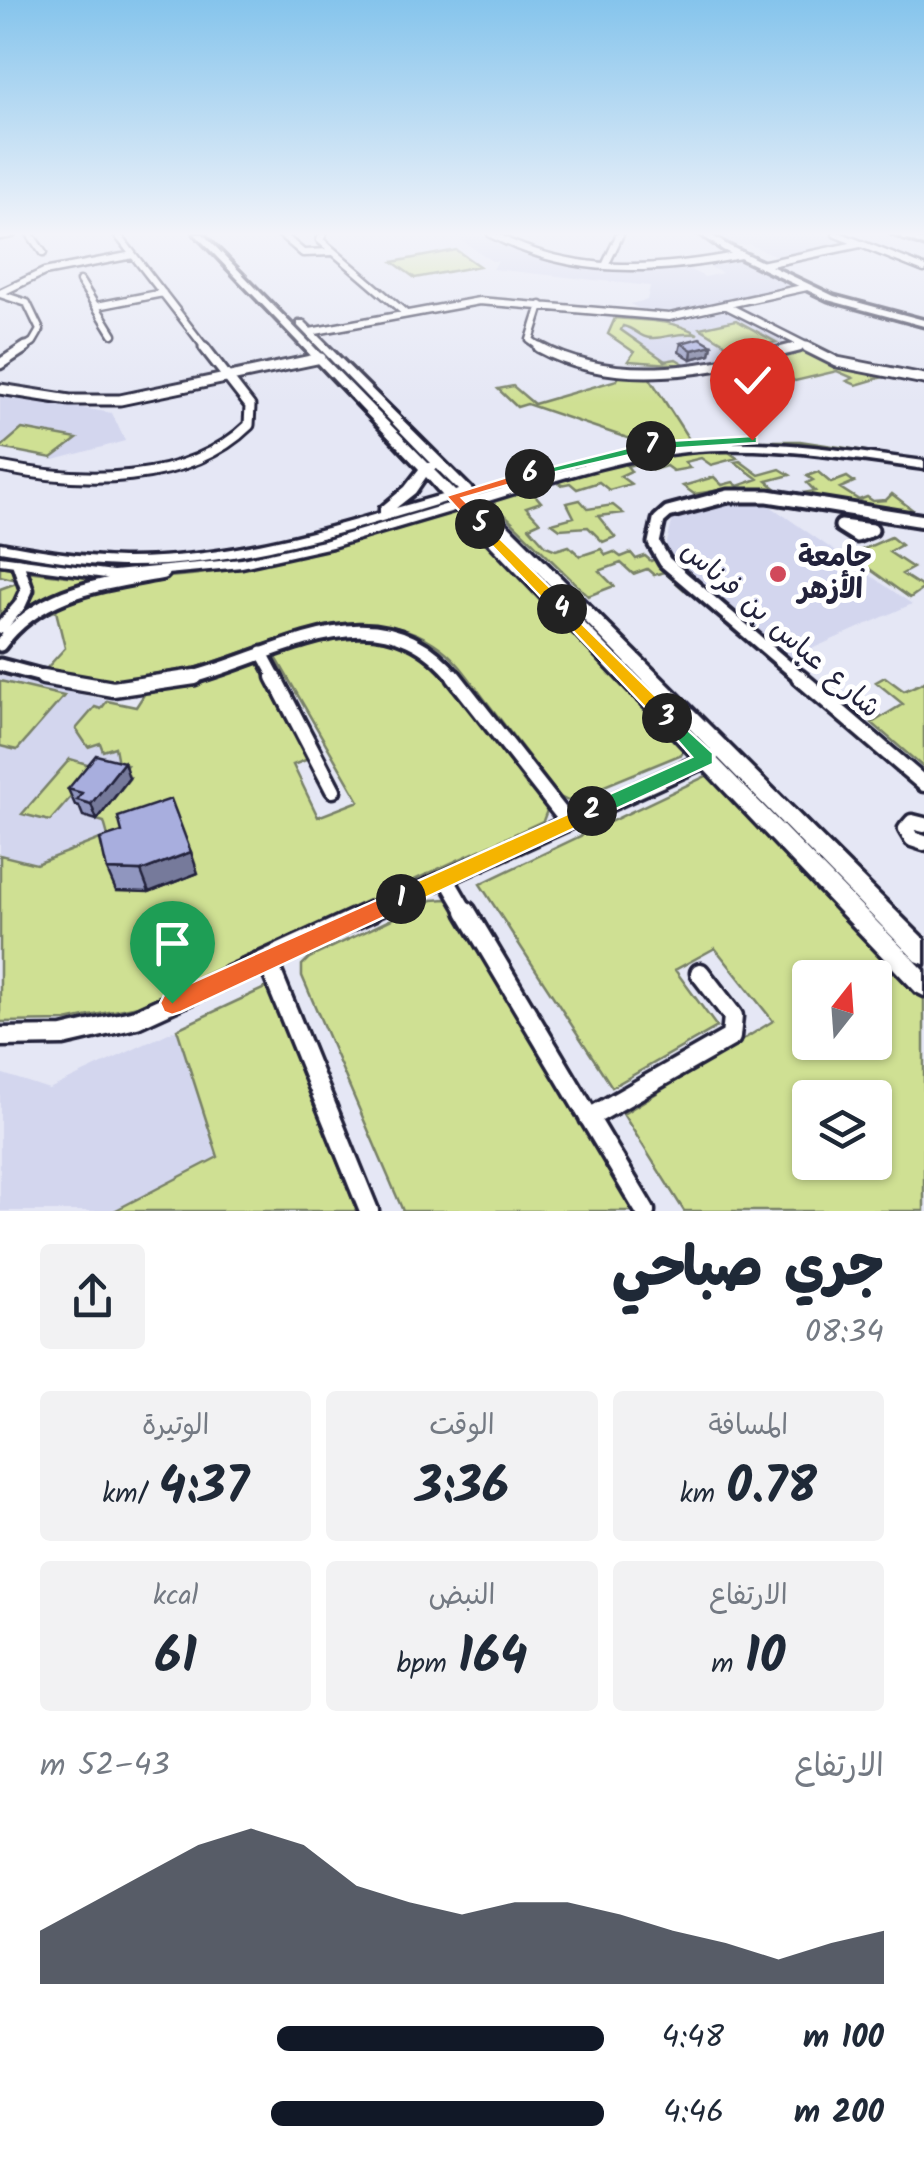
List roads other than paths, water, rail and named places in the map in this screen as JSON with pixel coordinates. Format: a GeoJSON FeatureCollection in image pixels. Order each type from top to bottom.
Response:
{"type":"FeatureCollection","features":[{"type":"Feature","properties":{"kind":"main road"},"geometry":{"type":"LineString","coordinates":[[816,291],[862,309],[924,323]]}},
{"type":"Feature","properties":{"kind":"main road"},"geometry":{"type":"LineString","coordinates":[[263,292],[310,332],[706,759],[924,985]]}},
{"type":"Feature","properties":{"kind":"main road"},"geometry":{"type":"LineString","coordinates":[[263,292],[321,358],[434,466]]}},
{"type":"Feature","properties":{"kind":"main road"},"geometry":{"type":"LineString","coordinates":[[0,560],[93,574],[167,572],[286,554],[512,484],[628,456],[707,446],[788,447],[924,461]]}},
{"type":"Feature","properties":{"kind":"main road"},"geometry":{"type":"LineString","coordinates":[[374,518],[403,497],[434,466]]}},
{"type":"Feature","properties":{"kind":"main road"},"geometry":{"type":"LineString","coordinates":[[0,548],[79,560],[170,561],[264,547],[465,498]]}},
{"type":"Feature","properties":{"kind":"main road"},"geometry":{"type":"LineString","coordinates":[[465,498],[724,751],[924,954]]}},
{"type":"Feature","properties":{"kind":"street"},"geometry":{"type":"LineString","coordinates":[[86,291],[113,334]]}},
{"type":"Feature","properties":{"kind":"street"},"geometry":{"type":"LineString","coordinates":[[0,467],[58,478],[95,478],[212,452],[236,440],[251,420],[250,406],[160,291]]}},
{"type":"Feature","properties":{"kind":"street"},"geometry":{"type":"LineString","coordinates":[[379,291],[405,312]]}},
{"type":"Feature","properties":{"kind":"street"},"geometry":{"type":"LineString","coordinates":[[310,332],[478,300],[658,318],[791,291]]}},
{"type":"Feature","properties":{"kind":"street"},"geometry":{"type":"LineString","coordinates":[[0,293],[24,301],[40,330],[32,342],[0,364]]}},
{"type":"Feature","properties":{"kind":"street"},"geometry":{"type":"LineString","coordinates":[[97,306],[162,293]]}},
{"type":"Feature","properties":{"kind":"street"},"geometry":{"type":"LineString","coordinates":[[541,305],[530,340],[544,352],[564,359],[680,372],[802,346]]}},
{"type":"Feature","properties":{"kind":"street"},"geometry":{"type":"LineString","coordinates":[[725,305],[802,346],[858,368],[924,379]]}},
{"type":"Feature","properties":{"kind":"street"},"geometry":{"type":"LineString","coordinates":[[0,389],[70,400],[146,397],[321,358]]}},
{"type":"Feature","properties":{"kind":"street","name":"شارع عباس بن فرناس"},"geometry":{"type":"LineString","coordinates":[[924,521],[768,496],[728,496],[668,512],[660,520],[654,544],[660,558],[924,784]]}},
{"type":"Feature","properties":{"kind":"street"},"geometry":{"type":"LineString","coordinates":[[0,628],[24,602],[30,588],[28,576],[18,564]]}},
{"type":"Feature","properties":{"kind":"street"},"geometry":{"type":"LineString","coordinates":[[0,645],[31,610],[59,595],[167,572]]}},
{"type":"Feature","properties":{"kind":"street"},"geometry":{"type":"LineString","coordinates":[[0,665],[96,688],[126,690],[168,683],[342,629],[392,634],[434,653],[568,822]]}},
{"type":"Feature","properties":{"kind":"street"},"geometry":{"type":"LineString","coordinates":[[262,653],[333,790]]}},
{"type":"Feature","properties":{"kind":"street"},"geometry":{"type":"LineString","coordinates":[[0,1036],[64,1036],[112,1026],[267,960],[724,751]]}},
{"type":"Feature","properties":{"kind":"street"},"geometry":{"type":"LineString","coordinates":[[924,825],[912,822],[906,829],[912,839],[924,843]]}},
{"type":"Feature","properties":{"kind":"street"},"geometry":{"type":"LineString","coordinates":[[446,878],[645,1211]]}},
{"type":"Feature","properties":{"kind":"street"},"geometry":{"type":"LineString","coordinates":[[267,960],[369,1211]]}},
{"type":"Feature","properties":{"kind":"street"},"geometry":{"type":"LineString","coordinates":[[590,1118],[732,1037],[733,1016],[700,972]]}},
{"type":"Feature","properties":{"kind":"place","name":"جامعة الأزهر"},"geometry":{"type":"Point","coordinates":[778,574]}}]}
